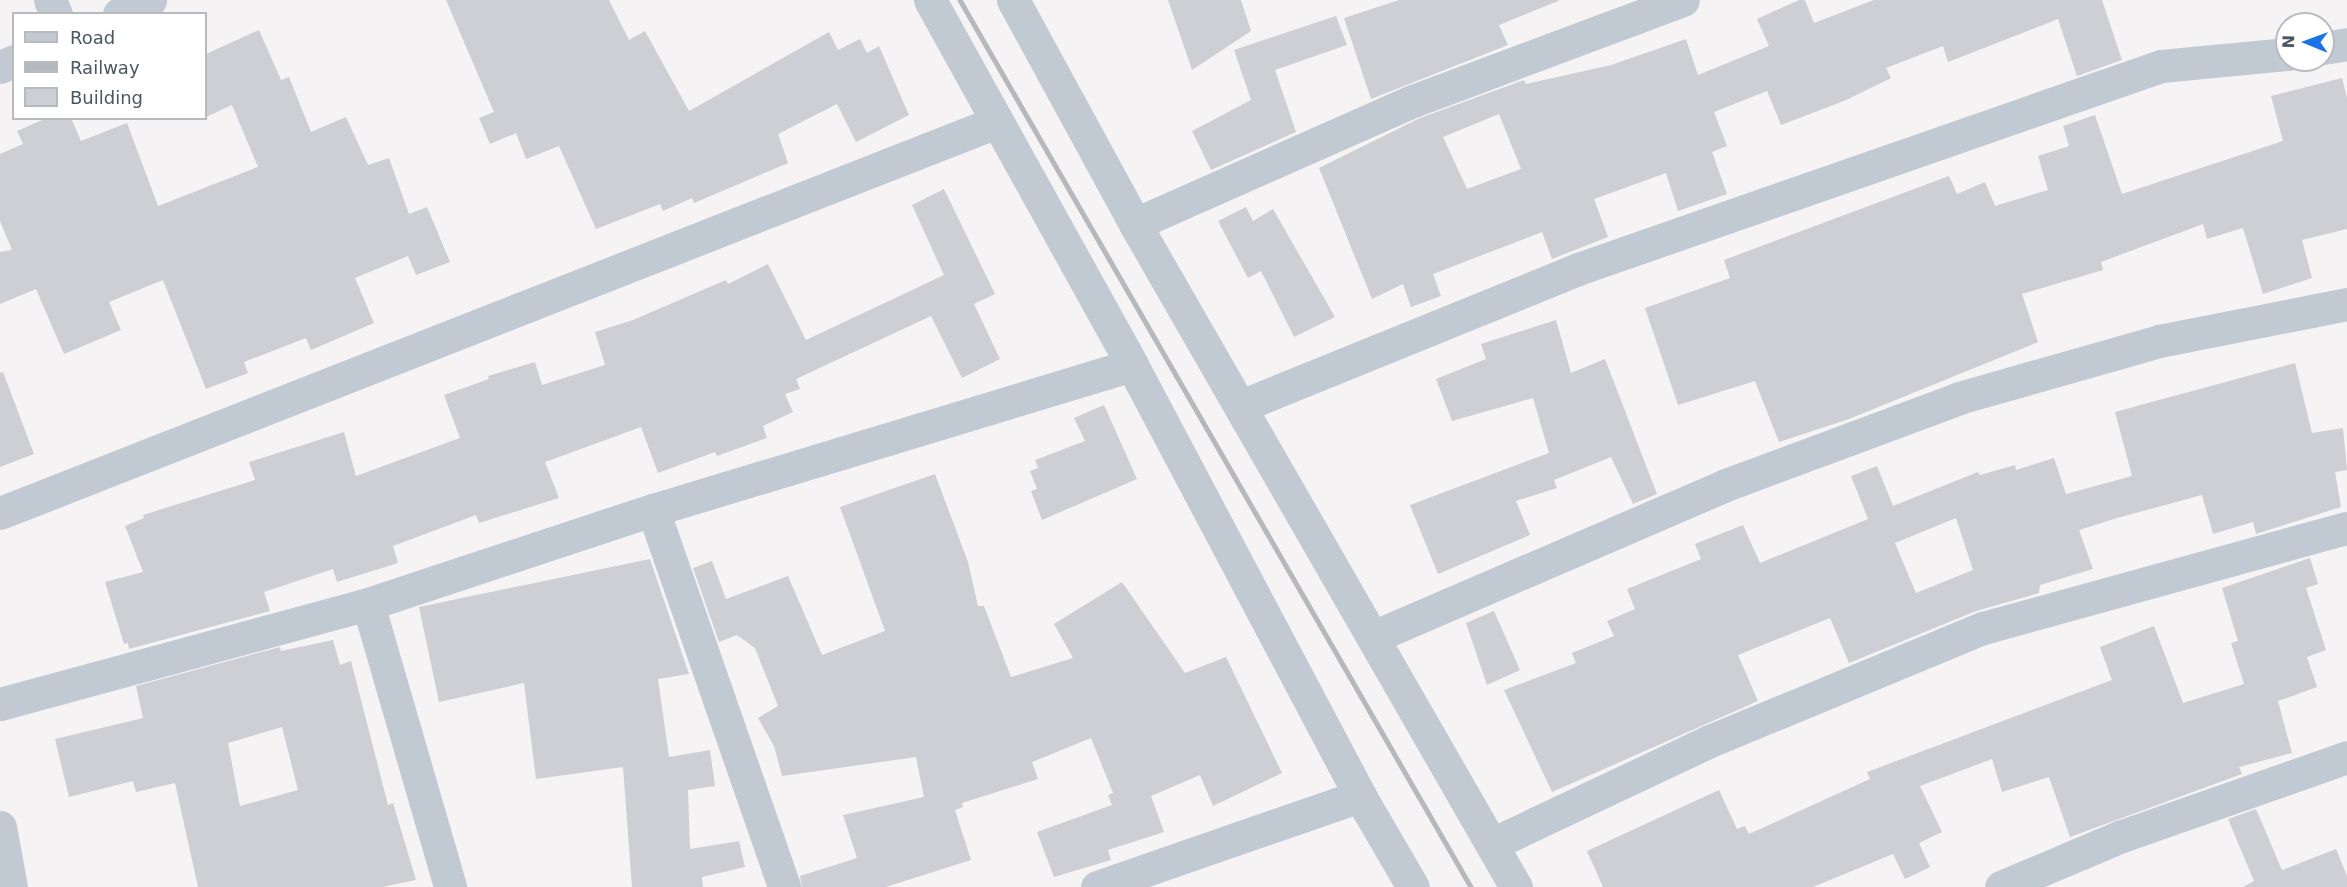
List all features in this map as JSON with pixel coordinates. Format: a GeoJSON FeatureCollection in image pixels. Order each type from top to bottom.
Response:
{"type":"FeatureCollection","features":[{"type":"Feature","properties":{"kind":"street"},"geometry":{"type":"LineString","coordinates":[[123,12],[150,0]]}},
{"type":"Feature","properties":{"kind":"street"},"geometry":{"type":"LineString","coordinates":[[930,0],[996,123],[1132,365],[1360,796],[1413,887]]}},
{"type":"Feature","properties":{"kind":"street"},"geometry":{"type":"LineString","coordinates":[[1013,0],[1135,224],[1242,406],[1516,887]]}},
{"type":"Feature","properties":{"kind":"street"},"geometry":{"type":"LineString","coordinates":[[1135,224],[1413,101],[1683,0]]}},
{"type":"Feature","properties":{"kind":"street"},"geometry":{"type":"LineString","coordinates":[[1242,406],[1578,269],[2161,66],[2275,55]]}},
{"type":"Feature","properties":{"kind":"street"},"geometry":{"type":"LineString","coordinates":[[0,513],[996,123]]}},
{"type":"Feature","properties":{"kind":"street"},"geometry":{"type":"LineString","coordinates":[[1373,637],[1723,486],[1959,398],[2159,341],[2347,304]]}},
{"type":"Feature","properties":{"kind":"street"},"geometry":{"type":"LineString","coordinates":[[0,704],[368,604],[653,510],[1132,365]]}},
{"type":"Feature","properties":{"kind":"street"},"geometry":{"type":"LineString","coordinates":[[653,510],[784,887]]}},
{"type":"Feature","properties":{"kind":"street"},"geometry":{"type":"LineString","coordinates":[[1492,844],[1710,741],[1983,628],[2347,528]]}},
{"type":"Feature","properties":{"kind":"street"},"geometry":{"type":"LineString","coordinates":[[368,604],[450,887]]}},
{"type":"Feature","properties":{"kind":"street"},"geometry":{"type":"LineString","coordinates":[[2001,887],[2122,836],[2347,757]]}},
{"type":"Feature","properties":{"kind":"street"},"geometry":{"type":"LineString","coordinates":[[1097,887],[1360,796]]}},
{"type":"Feature","properties":{"kind":"street"},"geometry":{"type":"LineString","coordinates":[[0,827],[11,887]]}},
{"type":"Feature","properties":{"kind":"building"},"geometry":{"type":"Polygon","coordinates":[[[446,0],[609,0],[629,40],[645,31],[689,111],[829,32],[838,50],[860,39],[867,53],[879,46],[909,115],[856,142],[837,104],[778,134],[788,163],[694,203],[692,198],[663,211],[660,204],[596,229],[559,146],[526,159],[516,133],[490,144],[479,118],[494,112],[446,0]]]}},
{"type":"Feature","properties":{"kind":"building"},"geometry":{"type":"Polygon","coordinates":[[[1168,0],[1241,0],[1251,31],[1192,70],[1168,0]]]}},
{"type":"Feature","properties":{"kind":"building"},"geometry":{"type":"Polygon","coordinates":[[[1399,0],[1558,1],[1499,25],[1508,45],[1371,99],[1344,18],[1399,0]]]}},
{"type":"Feature","properties":{"kind":"building"},"geometry":{"type":"Polygon","coordinates":[[[1799,0],[1805,0],[1814,23],[1874,0],[2102,0],[2122,60],[2077,76],[2058,19],[1948,62],[1943,46],[1886,68],[1891,78],[1844,101],[1781,125],[1767,91],[1714,112],[1727,146],[1712,152],[1727,194],[1678,211],[1666,173],[1594,199],[1608,237],[1552,259],[1542,232],[1433,274],[1441,296],[1411,307],[1403,284],[1372,299],[1319,168],[1420,118],[1524,80],[1526,84],[1611,65],[1686,39],[1698,75],[1769,46],[1757,19],[1799,0]],[[1499,114],[1443,137],[1467,189],[1521,169],[1499,114]]]}},
{"type":"Feature","properties":{"kind":"building"},"geometry":{"type":"Polygon","coordinates":[[[1336,16],[1347,45],[1275,70],[1296,132],[1211,170],[1192,131],[1251,100],[1234,50],[1336,16]]]}},
{"type":"Feature","properties":{"kind":"building"},"geometry":{"type":"Polygon","coordinates":[[[259,30],[281,80],[289,77],[311,132],[346,117],[368,165],[389,158],[409,214],[427,207],[450,262],[416,275],[408,256],[355,278],[374,323],[311,350],[306,338],[244,362],[248,373],[206,389],[163,280],[109,302],[121,330],[64,354],[36,289],[0,304],[0,252],[12,250],[0,221],[0,154],[23,144],[17,131],[42,120],[72,120],[81,141],[127,123],[158,206],[258,167],[232,105],[207,117],[207,54],[259,30]]]}},
{"type":"Feature","properties":{"kind":"building"},"geometry":{"type":"Polygon","coordinates":[[[2342,78],[2347,98],[2347,229],[2302,240],[2312,278],[2263,294],[2243,228],[2207,239],[2203,224],[2101,262],[2103,270],[2022,294],[2038,342],[1849,419],[1779,442],[1755,381],[1678,405],[1645,308],[1730,278],[1724,260],[1949,176],[1957,194],[1985,182],[1995,206],[2048,190],[2038,156],[2069,146],[2063,126],[2095,115],[2122,194],[2283,141],[2271,96],[2342,78]]]}},
{"type":"Feature","properties":{"kind":"building"},"geometry":{"type":"Polygon","coordinates":[[[944,189],[995,294],[974,304],[1000,359],[962,378],[931,316],[796,379],[800,389],[785,394],[793,412],[763,426],[767,438],[717,456],[715,452],[658,473],[641,427],[545,462],[559,498],[479,523],[476,515],[393,546],[398,563],[337,582],[333,569],[264,592],[270,611],[129,649],[128,643],[124,644],[105,582],[143,572],[125,526],[144,518],[143,515],[255,480],[249,462],[344,432],[356,476],[460,438],[444,395],[489,379],[488,376],[535,362],[542,385],[605,365],[595,332],[633,320],[726,280],[728,284],[768,264],[806,340],[944,275],[912,205],[944,189]]]}},
{"type":"Feature","properties":{"kind":"building"},"geometry":{"type":"Polygon","coordinates":[[[1246,207],[1253,221],[1273,209],[1335,317],[1294,337],[1261,271],[1248,278],[1218,221],[1246,207]]]}},
{"type":"Feature","properties":{"kind":"building"},"geometry":{"type":"Polygon","coordinates":[[[1556,320],[1571,373],[1605,359],[1657,494],[1633,504],[1611,457],[1554,480],[1557,488],[1516,501],[1530,535],[1438,574],[1410,505],[1549,453],[1533,398],[1452,421],[1436,379],[1486,359],[1481,344],[1556,320]]]}},
{"type":"Feature","properties":{"kind":"building"},"geometry":{"type":"Polygon","coordinates":[[[2295,363],[2312,433],[2343,428],[2347,470],[2335,472],[2341,507],[2256,534],[2253,522],[2213,534],[2202,495],[2079,530],[2093,569],[2040,585],[2039,593],[1976,611],[1849,663],[1830,618],[1738,655],[1758,701],[1552,792],[1504,690],[1576,663],[1572,653],[1614,636],[1607,621],[1635,609],[1627,589],[1701,559],[1695,544],[1743,525],[1760,563],[1868,519],[1851,476],[1877,466],[1893,506],[1978,472],[1980,475],[2015,465],[2016,470],[2054,458],[2066,494],[2132,476],[2115,412],[2295,363]],[[1956,518],[1895,543],[1916,593],[1973,570],[1956,518]]]}},
{"type":"Feature","properties":{"kind":"building"},"geometry":{"type":"Polygon","coordinates":[[[3,372],[34,454],[0,467],[0,373],[3,372]]]}},
{"type":"Feature","properties":{"kind":"building"},"geometry":{"type":"Polygon","coordinates":[[[1104,405],[1137,479],[1042,520],[1031,491],[1037,489],[1030,471],[1038,468],[1035,460],[1085,441],[1074,418],[1104,405]]]}},
{"type":"Feature","properties":{"kind":"building"},"geometry":{"type":"Polygon","coordinates":[[[935,474],[968,562],[978,606],[984,606],[1011,677],[1073,658],[1054,624],[1122,582],[1185,673],[1226,657],[1282,773],[1213,806],[1200,775],[1151,796],[1164,832],[1108,850],[1111,860],[1054,877],[1037,832],[1112,805],[1108,795],[1113,793],[1091,738],[1032,762],[1038,779],[962,803],[963,807],[955,810],[971,860],[886,887],[802,887],[800,876],[857,858],[843,815],[924,797],[916,757],[782,776],[774,746],[758,718],[778,706],[755,648],[737,635],[719,642],[693,568],[712,561],[726,599],[788,576],[822,655],[885,631],[840,507],[935,474]]]}},
{"type":"Feature","properties":{"kind":"building"},"geometry":{"type":"Polygon","coordinates":[[[2310,558],[2318,584],[2306,588],[2326,650],[2307,657],[2317,687],[2278,701],[2292,753],[2239,767],[2242,774],[2070,837],[2049,777],[2002,792],[1992,759],[1920,786],[1942,832],[1919,843],[1930,867],[1905,879],[1893,854],[1813,887],[1603,887],[1587,851],[1719,790],[1737,829],[1745,826],[1749,834],[1870,779],[1867,772],[2112,680],[2100,647],[2154,626],[2183,703],[2244,684],[2231,643],[2238,641],[2222,588],[2310,558]]]}},
{"type":"Feature","properties":{"kind":"building"},"geometry":{"type":"Polygon","coordinates":[[[650,559],[689,674],[658,679],[669,757],[710,750],[715,786],[688,790],[690,849],[739,841],[745,867],[702,877],[703,887],[632,887],[623,767],[536,779],[524,683],[439,702],[419,607],[650,559]]]}},
{"type":"Feature","properties":{"kind":"building"},"geometry":{"type":"Polygon","coordinates":[[[1494,611],[1520,670],[1487,685],[1466,623],[1494,611]]]}},
{"type":"Feature","properties":{"kind":"building"},"geometry":{"type":"Polygon","coordinates":[[[333,640],[340,665],[351,661],[388,805],[393,803],[416,880],[382,887],[198,887],[175,783],[136,792],[133,781],[69,797],[55,739],[143,718],[136,686],[280,647],[281,651],[333,640]],[[282,727],[228,743],[240,806],[298,790],[282,727]]]}},
{"type":"Feature","properties":{"kind":"building"},"geometry":{"type":"Polygon","coordinates":[[[2256,809],[2282,870],[2336,849],[2347,876],[2347,887],[2243,887],[2254,881],[2228,819],[2256,809]]]}},
{"type":"Feature","properties":{"kind":"railway"},"geometry":{"type":"LineString","coordinates":[[960,0],[1471,887]]}}]}
